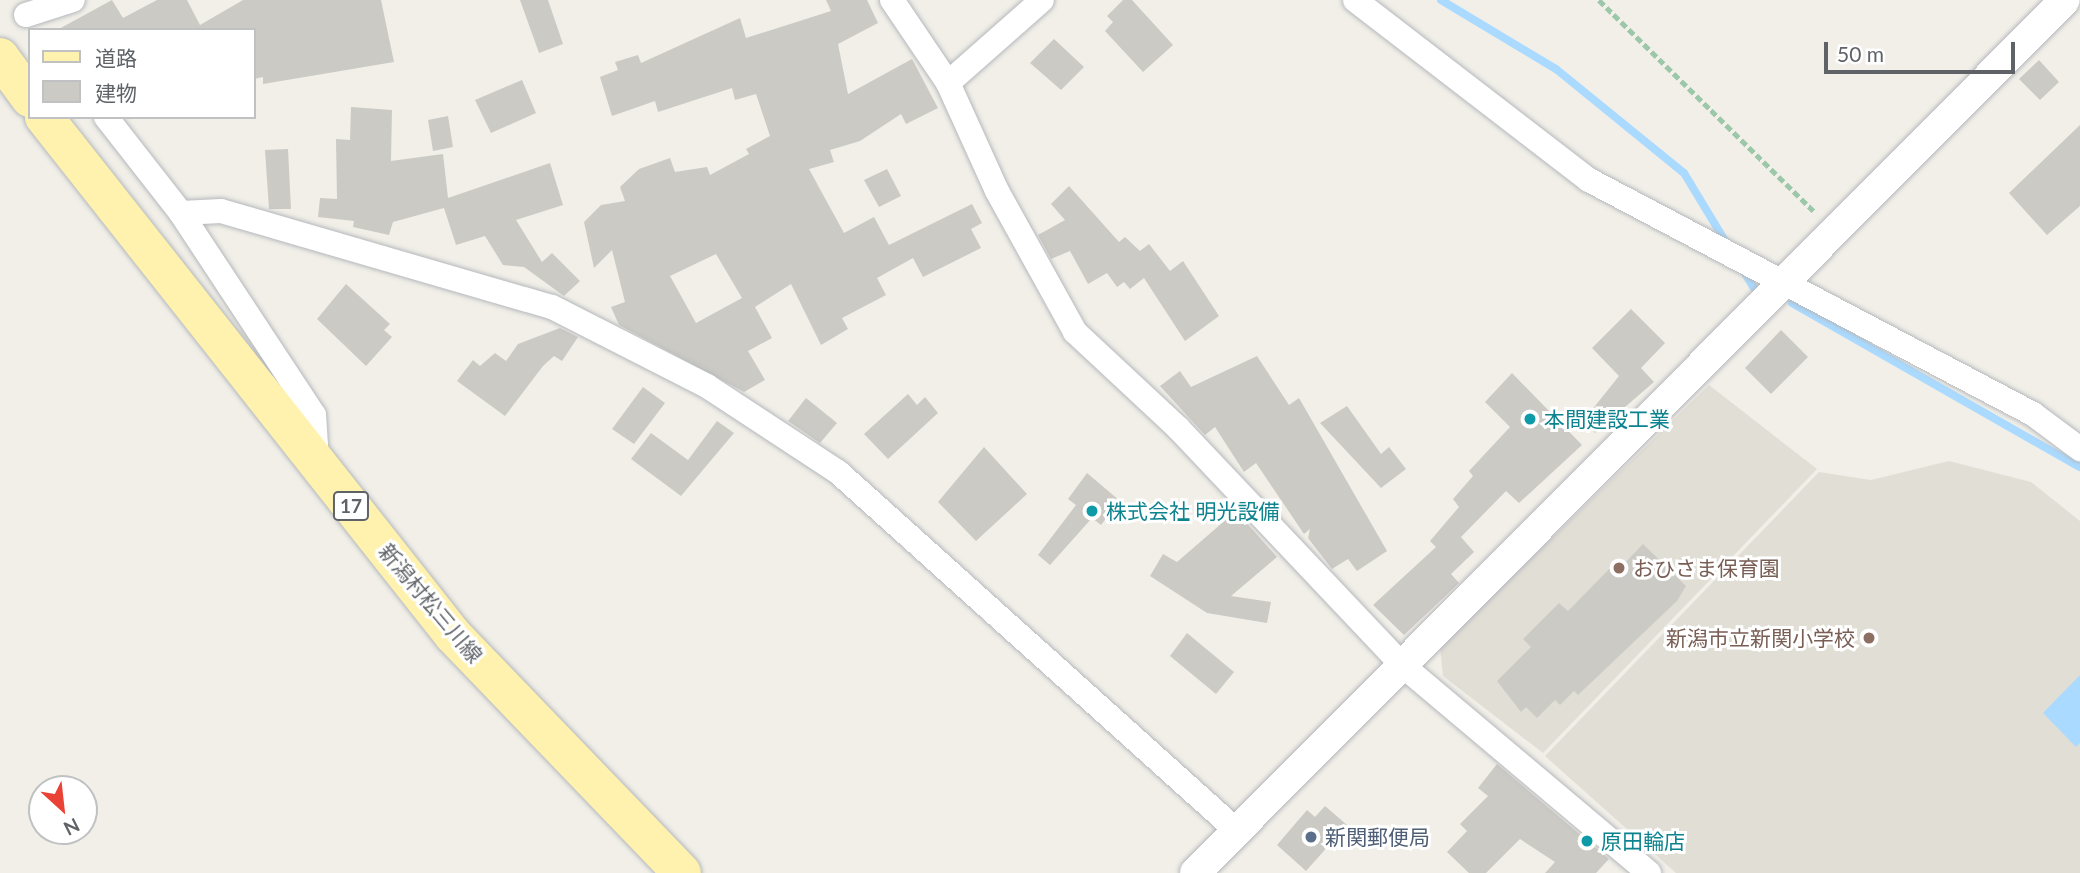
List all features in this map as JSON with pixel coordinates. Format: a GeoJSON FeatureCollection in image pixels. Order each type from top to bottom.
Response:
{"type":"FeatureCollection","features":[{"type":"Feature","properties":{"kind":"main road"},"geometry":{"type":"LineString","coordinates":[[0,57],[28,95]]}},
{"type":"Feature","properties":{"kind":"main road","name":"新潟村松三川線"},"geometry":{"type":"LineString","coordinates":[[46,119],[453,635],[675,869]]}},
{"type":"Feature","properties":{"kind":"street"},"geometry":{"type":"LineString","coordinates":[[26,15],[73,0]]}},
{"type":"Feature","properties":{"kind":"street"},"geometry":{"type":"LineString","coordinates":[[892,0],[948,83],[997,191],[1075,332],[1178,428],[1402,665],[1649,873]]}},
{"type":"Feature","properties":{"kind":"street"},"geometry":{"type":"LineString","coordinates":[[948,83],[1042,0]]}},
{"type":"Feature","properties":{"kind":"street"},"geometry":{"type":"LineString","coordinates":[[1355,0],[1589,180],[2033,414],[2080,449]]}},
{"type":"Feature","properties":{"kind":"street"},"geometry":{"type":"LineString","coordinates":[[1195,873],[1780,279],[2065,0]]}},
{"type":"Feature","properties":{"kind":"street"},"geometry":{"type":"LineString","coordinates":[[108,119],[180,213],[314,415],[317,462]]}},
{"type":"Feature","properties":{"kind":"street"},"geometry":{"type":"LineString","coordinates":[[180,213],[221,211],[552,307],[707,386],[838,472],[1236,830]]}},
{"type":"Feature","properties":{"kind":"path"},"geometry":{"type":"LineString","coordinates":[[1599,0],[1832,229]]}},
{"type":"Feature","properties":{"kind":"shaded area","name":"おひさま保育園"},"geometry":{"type":"Polygon","coordinates":[[[1709,385],[1817,469],[1543,753],[1443,676],[1440,647],[1709,385]]]}},
{"type":"Feature","properties":{"kind":"shaded area","name":"新潟市立新関小学校"},"geometry":{"type":"Polygon","coordinates":[[[1949,461],[2031,482],[2080,521],[2080,873],[1676,873],[1545,756],[1819,472],[1871,480],[1949,461]]]}},
{"type":"Feature","properties":{"kind":"water"},"geometry":{"type":"Polygon","coordinates":[[[2080,675],[2080,743],[2076,747],[2043,713],[2080,675]]]}},
{"type":"Feature","properties":{"kind":"building"},"geometry":{"type":"Polygon","coordinates":[[[112,0],[123,18],[157,0],[187,0],[200,25],[243,0],[381,0],[394,62],[263,84],[263,77],[256,79],[256,28],[61,28],[112,0]]]}},
{"type":"Feature","properties":{"kind":"building"},"geometry":{"type":"Polygon","coordinates":[[[520,0],[548,0],[563,44],[539,53],[520,0]]]}},
{"type":"Feature","properties":{"kind":"building"},"geometry":{"type":"Polygon","coordinates":[[[826,0],[867,0],[878,23],[838,44],[848,94],[912,59],[938,108],[906,124],[901,114],[860,141],[830,150],[834,162],[809,169],[844,233],[874,217],[889,245],[972,204],[982,223],[971,229],[981,248],[923,277],[913,258],[877,278],[886,295],[842,318],[848,329],[821,345],[791,284],[755,307],[772,338],[748,351],[765,380],[744,392],[619,325],[611,307],[625,302],[612,250],[594,268],[584,222],[601,205],[625,201],[620,187],[639,169],[670,158],[675,172],[707,167],[710,175],[749,154],[746,149],[770,136],[756,94],[735,100],[732,88],[658,112],[655,101],[612,116],[600,77],[618,70],[615,62],[638,55],[641,63],[740,18],[746,38],[831,11],[826,0]],[[716,254],[670,276],[696,323],[742,298],[716,254]]]}},
{"type":"Feature","properties":{"kind":"building"},"geometry":{"type":"Polygon","coordinates":[[[1123,0],[1132,0],[1173,45],[1143,72],[1105,31],[1113,22],[1107,16],[1123,0]]]}},
{"type":"Feature","properties":{"kind":"building"},"geometry":{"type":"Polygon","coordinates":[[[1054,39],[1084,67],[1061,90],[1030,63],[1054,39]]]}},
{"type":"Feature","properties":{"kind":"building"},"geometry":{"type":"Polygon","coordinates":[[[2039,60],[2059,82],[2040,100],[2019,79],[2039,60]]]}},
{"type":"Feature","properties":{"kind":"building"},"geometry":{"type":"Polygon","coordinates":[[[522,80],[536,113],[491,133],[475,100],[522,80]]]}},
{"type":"Feature","properties":{"kind":"building"},"geometry":{"type":"Polygon","coordinates":[[[351,107],[392,110],[391,161],[443,154],[448,198],[550,163],[563,205],[516,220],[542,262],[552,253],[580,281],[564,296],[524,267],[503,265],[485,236],[456,245],[444,208],[393,222],[389,235],[353,227],[354,221],[318,217],[320,198],[337,199],[336,139],[350,140],[351,107]]]}},
{"type":"Feature","properties":{"kind":"building"},"geometry":{"type":"Polygon","coordinates":[[[448,116],[453,147],[433,151],[428,120],[448,116]]]}},
{"type":"Feature","properties":{"kind":"building"},"geometry":{"type":"Polygon","coordinates":[[[2080,125],[2080,206],[2047,235],[2009,193],[2080,125]]]}},
{"type":"Feature","properties":{"kind":"building"},"geometry":{"type":"Polygon","coordinates":[[[288,149],[291,209],[269,209],[265,150],[288,149]]]}},
{"type":"Feature","properties":{"kind":"building"},"geometry":{"type":"Polygon","coordinates":[[[887,169],[901,196],[879,207],[864,180],[887,169]]]}},
{"type":"Feature","properties":{"kind":"building"},"geometry":{"type":"Polygon","coordinates":[[[1069,186],[1119,242],[1125,237],[1140,251],[1149,244],[1170,271],[1183,261],[1219,316],[1185,341],[1144,278],[1130,289],[1124,282],[1117,287],[1107,273],[1088,284],[1070,251],[1051,259],[1038,235],[1065,220],[1051,204],[1069,186]]]}},
{"type":"Feature","properties":{"kind":"building"},"geometry":{"type":"Polygon","coordinates":[[[346,284],[390,324],[384,330],[392,337],[366,366],[317,319],[346,284]]]}},
{"type":"Feature","properties":{"kind":"building"},"geometry":{"type":"Polygon","coordinates":[[[1631,309],[1665,343],[1641,368],[1654,382],[1595,433],[1583,421],[1619,376],[1592,348],[1631,309]]]}},
{"type":"Feature","properties":{"kind":"building"},"geometry":{"type":"Polygon","coordinates":[[[560,328],[578,337],[562,361],[554,356],[543,366],[505,416],[457,381],[473,360],[480,366],[495,353],[506,361],[518,344],[560,328]]]}},
{"type":"Feature","properties":{"kind":"building"},"geometry":{"type":"Polygon","coordinates":[[[1781,330],[1808,357],[1771,394],[1745,368],[1781,330]]]}},
{"type":"Feature","properties":{"kind":"building"},"geometry":{"type":"Polygon","coordinates":[[[1257,356],[1289,405],[1299,398],[1387,551],[1357,571],[1348,559],[1332,569],[1308,538],[1310,529],[1304,534],[1256,463],[1244,472],[1215,427],[1205,435],[1160,386],[1180,371],[1191,387],[1257,356]]]}},
{"type":"Feature","properties":{"kind":"building"},"geometry":{"type":"Polygon","coordinates":[[[1512,373],[1582,445],[1519,503],[1506,491],[1461,537],[1474,552],[1451,574],[1459,583],[1404,635],[1373,605],[1436,547],[1430,541],[1459,507],[1453,499],[1473,476],[1469,471],[1510,427],[1485,402],[1512,373]]]}},
{"type":"Feature","properties":{"kind":"building"},"geometry":{"type":"Polygon","coordinates":[[[643,387],[665,403],[634,444],[612,429],[643,387]]]}},
{"type":"Feature","properties":{"kind":"building"},"geometry":{"type":"Polygon","coordinates":[[[908,394],[917,405],[925,397],[938,413],[888,459],[864,434],[908,394]]]}},
{"type":"Feature","properties":{"kind":"building"},"geometry":{"type":"Polygon","coordinates":[[[806,398],[837,423],[820,443],[788,421],[806,398]]]}},
{"type":"Feature","properties":{"kind":"building"},"geometry":{"type":"Polygon","coordinates":[[[1347,406],[1381,454],[1389,447],[1406,469],[1381,488],[1320,423],[1347,406]]]}},
{"type":"Feature","properties":{"kind":"building"},"geometry":{"type":"Polygon","coordinates":[[[717,421],[734,433],[681,496],[631,459],[651,433],[688,460],[717,421]]]}},
{"type":"Feature","properties":{"kind":"building"},"geometry":{"type":"Polygon","coordinates":[[[984,447],[1027,494],[976,541],[938,502],[984,447]]]}},
{"type":"Feature","properties":{"kind":"building","name":"株式会社 明光設備"},"geometry":{"type":"Polygon","coordinates":[[[1087,473],[1120,501],[1101,525],[1092,518],[1050,565],[1038,555],[1076,505],[1068,499],[1087,473]]]}},
{"type":"Feature","properties":{"kind":"building"},"geometry":{"type":"Polygon","coordinates":[[[1236,511],[1277,557],[1231,596],[1271,602],[1267,623],[1207,613],[1150,576],[1163,554],[1177,562],[1236,511]]]}},
{"type":"Feature","properties":{"kind":"building"},"geometry":{"type":"Polygon","coordinates":[[[1643,544],[1686,586],[1677,601],[1578,695],[1574,691],[1560,705],[1555,700],[1537,718],[1526,707],[1521,712],[1497,681],[1531,647],[1523,639],[1559,603],[1568,611],[1619,559],[1624,564],[1643,544]]]}},
{"type":"Feature","properties":{"kind":"building"},"geometry":{"type":"Polygon","coordinates":[[[1187,633],[1234,672],[1216,694],[1170,656],[1187,633]]]}},
{"type":"Feature","properties":{"kind":"building"},"geometry":{"type":"Polygon","coordinates":[[[1497,764],[1609,859],[1596,873],[1545,873],[1555,862],[1520,839],[1486,873],[1469,873],[1447,852],[1467,831],[1460,824],[1488,796],[1478,788],[1497,764]]]}},
{"type":"Feature","properties":{"kind":"building"},"geometry":{"type":"Polygon","coordinates":[[[1325,806],[1347,825],[1306,871],[1277,845],[1307,810],[1315,817],[1325,806]]]}},
{"type":"Feature","properties":{"kind":"waterway"},"geometry":{"type":"LineString","coordinates":[[1441,0],[1556,69],[1684,173],[1727,244]]}},
{"type":"Feature","properties":{"kind":"waterway"},"geometry":{"type":"LineString","coordinates":[[1743,270],[1754,288]]}},
{"type":"Feature","properties":{"kind":"waterway"},"geometry":{"type":"LineString","coordinates":[[1792,303],[2080,467]]}},
{"type":"Feature","properties":{"kind":"place","name":"本間建設工業"},"geometry":{"type":"Point","coordinates":[1530,419]}},
{"type":"Feature","properties":{"kind":"place","name":"株式会社 明光設備"},"geometry":{"type":"Point","coordinates":[1092,511]}},
{"type":"Feature","properties":{"kind":"place","name":"おひさま保育園"},"geometry":{"type":"Point","coordinates":[1619,568]}},
{"type":"Feature","properties":{"kind":"place","name":"新潟市立新関小学校"},"geometry":{"type":"Point","coordinates":[1869,638]}},
{"type":"Feature","properties":{"kind":"place","name":"新関郵便局"},"geometry":{"type":"Point","coordinates":[1311,837]}},
{"type":"Feature","properties":{"kind":"place","name":"原田輪店"},"geometry":{"type":"Point","coordinates":[1587,841]}}]}
